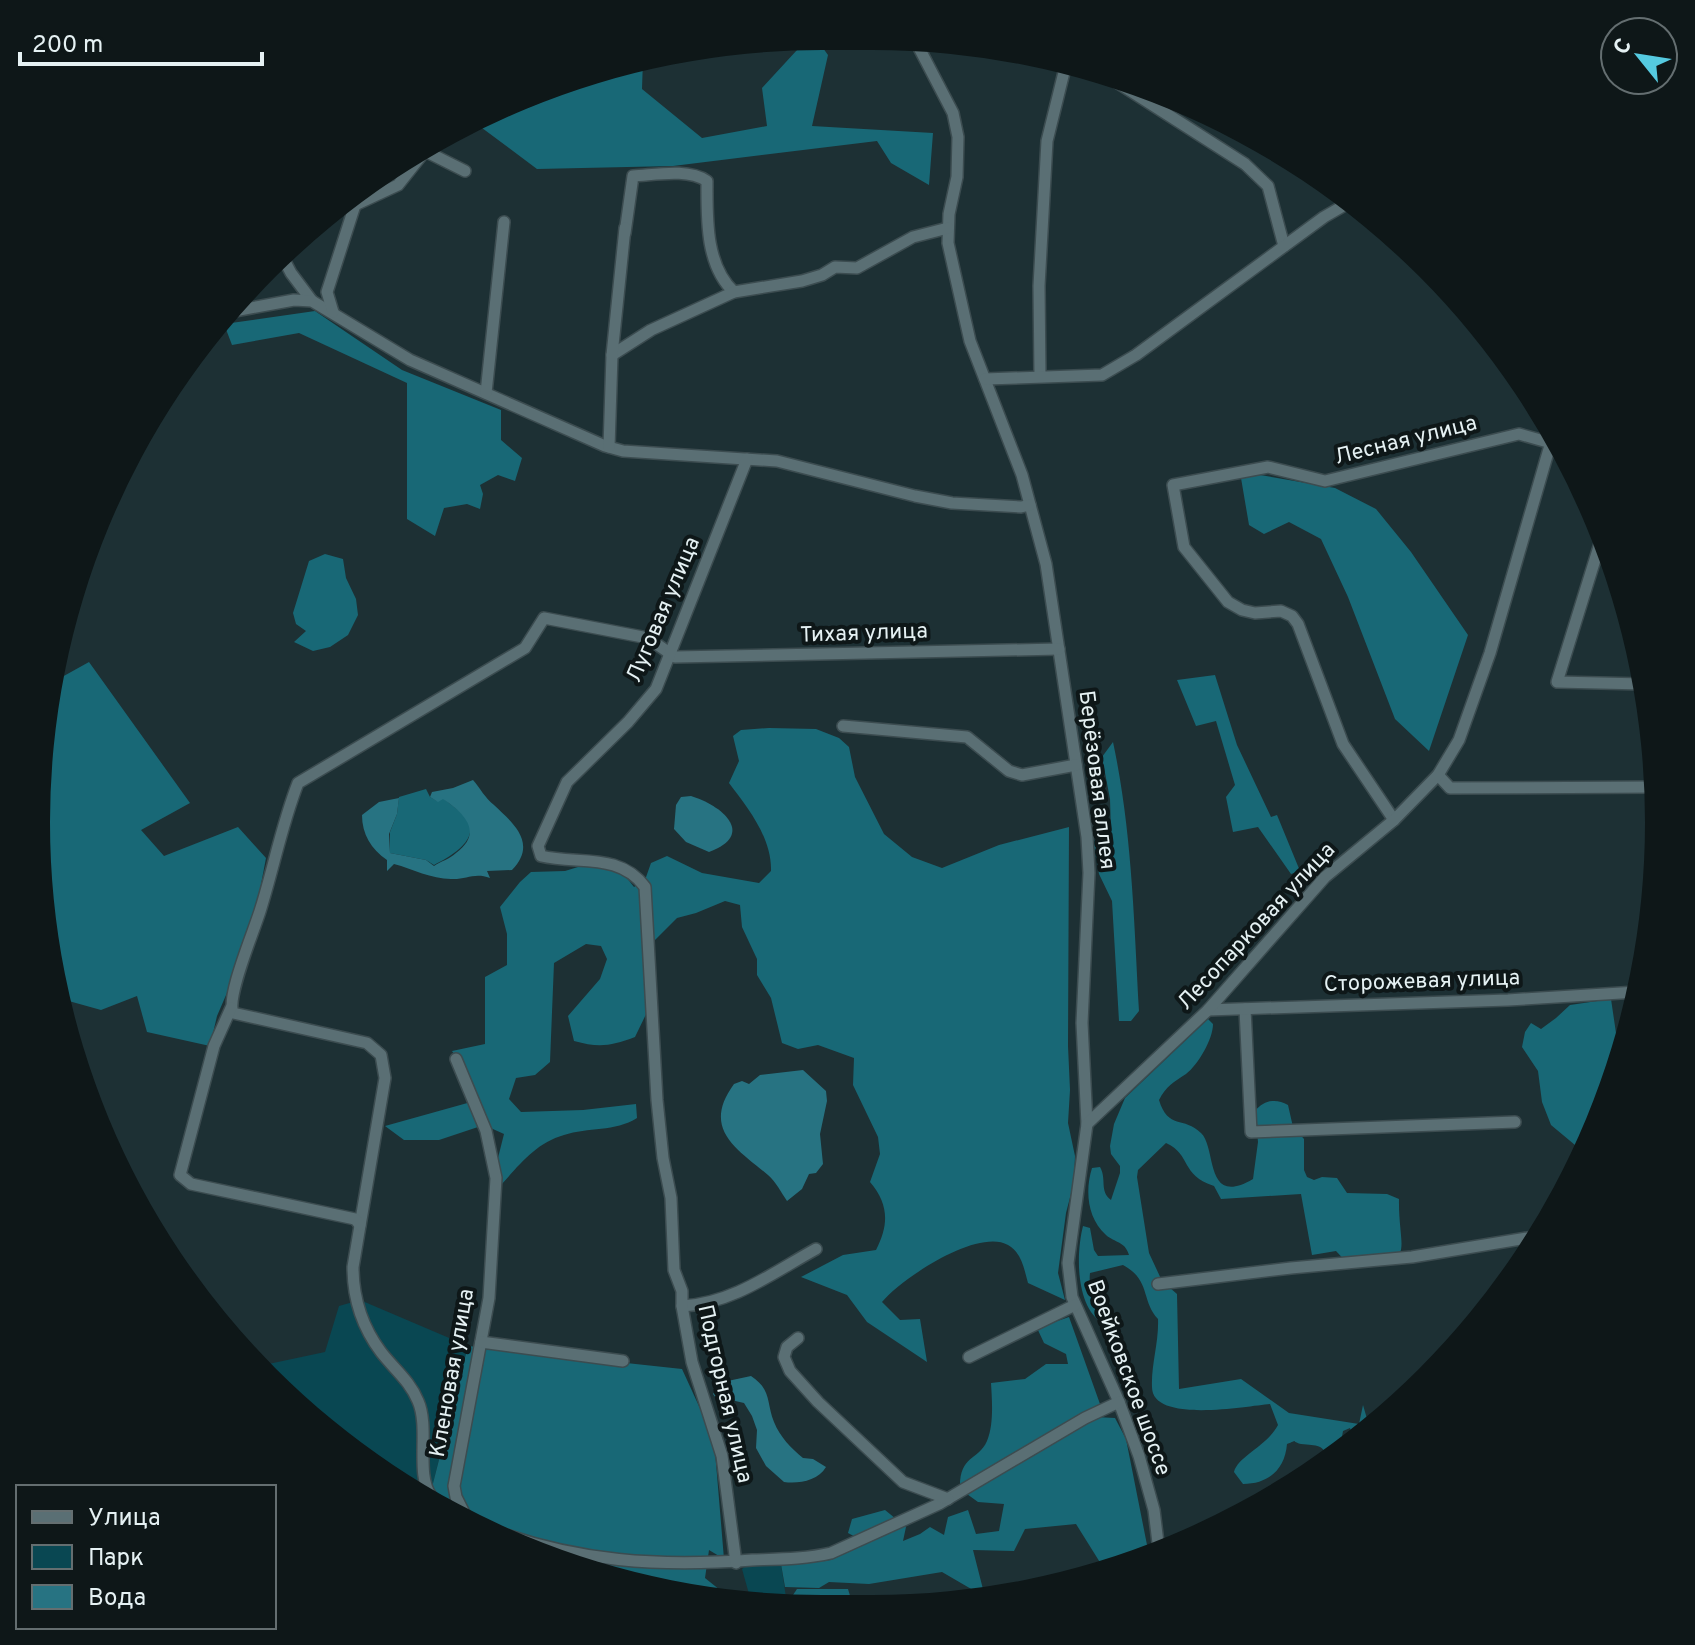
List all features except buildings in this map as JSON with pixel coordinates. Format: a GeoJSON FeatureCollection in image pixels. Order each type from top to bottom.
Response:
{"type":"FeatureCollection","features":[{"type":"Feature","properties":{"kind":"street"},"geometry":{"type":"LineString","coordinates":[[246,309],[294,300],[312,301],[410,360],[623,451],[777,461],[952,503],[1021,507],[1029,499],[962,309],[948,243],[957,177],[958,137],[953,113],[921,52]]}},
{"type":"Feature","properties":{"kind":"street"},"geometry":{"type":"LineString","coordinates":[[1040,376],[1039,286],[1047,141],[1064,74]]}},
{"type":"Feature","properties":{"kind":"street"},"geometry":{"type":"LineString","coordinates":[[1145,100],[1245,164],[1268,186],[1284,246]]}},
{"type":"Feature","properties":{"kind":"street"},"geometry":{"type":"LineString","coordinates":[[433,155],[465,171]]}},
{"type":"Feature","properties":{"kind":"street"},"geometry":{"type":"LineString","coordinates":[[374,194],[398,185],[411,169]]}},
{"type":"Feature","properties":{"kind":"street"},"geometry":{"type":"LineString","coordinates":[[609,447],[612,355],[633,176],[681,174],[707,181],[710,244],[723,277],[734,292]]}},
{"type":"Feature","properties":{"kind":"street"},"geometry":{"type":"LineString","coordinates":[[985,379],[1102,375],[1136,355],[1341,208]]}},
{"type":"Feature","properties":{"kind":"street"},"geometry":{"type":"LineString","coordinates":[[333,312],[327,292],[349,212]]}},
{"type":"Feature","properties":{"kind":"street"},"geometry":{"type":"LineString","coordinates":[[486,393],[504,222]]}},
{"type":"Feature","properties":{"kind":"street"},"geometry":{"type":"LineString","coordinates":[[612,355],[651,330],[734,292],[802,281],[835,267],[857,268],[913,237],[948,228]]}},
{"type":"Feature","properties":{"kind":"street"},"geometry":{"type":"LineString","coordinates":[[287,266],[312,301]]}},
{"type":"Feature","properties":{"kind":"street"},"geometry":{"type":"LineString","coordinates":[[312,301],[327,292]]}},
{"type":"Feature","properties":{"kind":"street","name":"Лесная улица"},"geometry":{"type":"LineString","coordinates":[[1394,820],[1343,744],[1298,624],[1292,616],[1281,611],[1255,613],[1228,602],[1184,547],[1173,485],[1268,467],[1325,481],[1519,434],[1543,438]]}},
{"type":"Feature","properties":{"kind":"street","name":"Лесопарковая улица"},"geometry":{"type":"LineString","coordinates":[[1087,1124],[1208,1010],[1325,877],[1394,820],[1438,775],[1459,740],[1485,666],[1549,450]]}},
{"type":"Feature","properties":{"kind":"street","name":"Луговая улица"},"geometry":{"type":"LineString","coordinates":[[658,1092],[645,887],[623,868],[601,860],[541,856],[538,846],[567,782],[628,722],[656,689],[747,459]]}},
{"type":"Feature","properties":{"kind":"street","name":"Берёзовая аллея"},"geometry":{"type":"LineString","coordinates":[[1029,499],[1046,564],[1087,837],[1089,873],[1082,1023],[1087,1124]]}},
{"type":"Feature","properties":{"kind":"street"},"geometry":{"type":"LineString","coordinates":[[1597,555],[1557,682],[1632,684]]}},
{"type":"Feature","properties":{"kind":"street"},"geometry":{"type":"LineString","coordinates":[[360,1225],[355,1219],[191,1184],[180,1175],[214,1046],[231,1008],[285,817],[298,783],[525,648],[544,618],[648,638],[670,654]]}},
{"type":"Feature","properties":{"kind":"street","name":"Тихая улица"},"geometry":{"type":"LineString","coordinates":[[670,654],[675,657],[720,658],[1059,649]]}},
{"type":"Feature","properties":{"kind":"street"},"geometry":{"type":"LineString","coordinates":[[843,726],[967,737],[1009,771],[1022,775],[1076,765]]}},
{"type":"Feature","properties":{"kind":"street"},"geometry":{"type":"LineString","coordinates":[[1438,775],[1450,788],[1644,787]]}},
{"type":"Feature","properties":{"kind":"street","name":"Сторожевая улица"},"geometry":{"type":"LineString","coordinates":[[1208,1010],[1508,1000],[1626,993]]}},
{"type":"Feature","properties":{"kind":"street","name":"Кленовая улица"},"geometry":{"type":"LineString","coordinates":[[231,1008],[233,1013],[367,1043],[381,1055],[385,1078],[353,1267],[358,1308],[376,1344],[410,1385],[418,1401],[424,1420],[427,1486]]}},
{"type":"Feature","properties":{"kind":"street"},"geometry":{"type":"LineString","coordinates":[[1245,1009],[1251,1132],[1515,1122]]}},
{"type":"Feature","properties":{"kind":"street","name":"Кленовая улица"},"geometry":{"type":"LineString","coordinates":[[456,1059],[486,1131],[496,1178],[489,1298],[454,1486],[460,1504]]}},
{"type":"Feature","properties":{"kind":"street","name":"Подгорная улица"},"geometry":{"type":"LineString","coordinates":[[658,1092],[663,1158],[671,1198],[674,1270],[682,1291],[692,1362],[722,1456],[736,1563]]}},
{"type":"Feature","properties":{"kind":"street","name":"Воейковское шоссе"},"geometry":{"type":"LineString","coordinates":[[1087,1124],[1068,1263],[1075,1305],[1119,1402],[1143,1470],[1154,1510],[1158,1540]]}},
{"type":"Feature","properties":{"kind":"street"},"geometry":{"type":"LineString","coordinates":[[1158,1284],[1412,1257],[1523,1239]]}},
{"type":"Feature","properties":{"kind":"street"},"geometry":{"type":"LineString","coordinates":[[682,1306],[737,1293],[816,1249]]}},
{"type":"Feature","properties":{"kind":"street"},"geometry":{"type":"LineString","coordinates":[[969,1357],[1075,1305]]}},
{"type":"Feature","properties":{"kind":"street"},"geometry":{"type":"LineString","coordinates":[[798,1338],[787,1347],[784,1357],[790,1371],[818,1402],[903,1482],[948,1499]]}},
{"type":"Feature","properties":{"kind":"street"},"geometry":{"type":"LineString","coordinates":[[481,1342],[623,1361]]}},
{"type":"Feature","properties":{"kind":"street"},"geometry":{"type":"LineString","coordinates":[[570,1552],[604,1559],[736,1563],[831,1553],[948,1499],[1085,1418],[1119,1402]]}},
{"type":"Feature","properties":{"kind":"green space"},"geometry":{"type":"Polygon","coordinates":[[[360,1300],[468,1346],[432,1489],[352,1435],[271,1363],[325,1352],[339,1306],[360,1300]]]}},
{"type":"Feature","properties":{"kind":"green space"},"geometry":{"type":"Polygon","coordinates":[[[781,1564],[785,1594],[748,1591],[742,1569],[746,1566],[781,1564]]]}},
{"type":"Feature","properties":{"kind":"shaded area"},"geometry":{"type":"Polygon","coordinates":[[[824,50],[828,55],[812,126],[933,133],[929,185],[891,163],[877,141],[673,166],[537,169],[483,129],[574,91],[643,72],[642,89],[702,138],[767,126],[762,88],[796,51],[824,50]]]}},
{"type":"Feature","properties":{"kind":"shaded area"},"geometry":{"type":"Polygon","coordinates":[[[315,311],[402,370],[501,410],[501,440],[522,458],[515,481],[498,475],[480,485],[483,494],[480,509],[467,504],[444,508],[435,536],[407,519],[407,383],[299,333],[232,345],[227,331],[234,323],[315,311]]]}},
{"type":"Feature","properties":{"kind":"shaded area"},"geometry":{"type":"Polygon","coordinates":[[[1249,473],[1335,488],[1376,509],[1411,552],[1468,635],[1429,751],[1395,719],[1348,597],[1321,539],[1289,522],[1264,534],[1249,525],[1241,478],[1249,473]]]}},
{"type":"Feature","properties":{"kind":"shaded area"},"geometry":{"type":"Polygon","coordinates":[[[325,554],[343,559],[358,615],[348,635],[330,647],[313,651],[294,642],[306,631],[296,624],[293,613],[309,561],[325,554]]]}},
{"type":"Feature","properties":{"kind":"shaded area"},"geometry":{"type":"Polygon","coordinates":[[[89,662],[190,803],[141,830],[164,856],[238,827],[266,858],[251,937],[217,1016],[210,1046],[147,1032],[137,996],[101,1010],[71,1002],[57,923],[50,822],[52,772],[64,676],[89,662]]]}},
{"type":"Feature","properties":{"kind":"shaded area"},"geometry":{"type":"Polygon","coordinates":[[[1215,675],[1237,745],[1271,817],[1277,815],[1300,871],[1291,874],[1258,827],[1233,832],[1226,797],[1235,785],[1216,721],[1196,726],[1177,680],[1215,675]]]}},
{"type":"Feature","properties":{"kind":"shaded area"},"geometry":{"type":"Polygon","coordinates":[[[816,729],[839,738],[849,747],[855,777],[884,834],[912,857],[942,868],[999,845],[1069,827],[1068,1123],[1075,1156],[1074,1182],[1066,1213],[1058,1273],[1065,1300],[1028,1283],[1019,1257],[1008,1245],[994,1242],[978,1244],[940,1258],[905,1281],[882,1302],[900,1320],[920,1319],[927,1362],[867,1322],[847,1295],[801,1277],[843,1255],[876,1250],[885,1223],[881,1198],[870,1182],[880,1154],[878,1137],[853,1085],[854,1058],[818,1045],[798,1049],[782,1043],[771,998],[757,975],[757,959],[742,927],[740,905],[725,901],[677,918],[646,949],[650,1006],[635,1037],[627,1040],[598,1045],[574,1041],[568,1016],[600,979],[607,959],[601,946],[586,944],[554,963],[550,1062],[535,1075],[516,1078],[509,1099],[521,1112],[636,1104],[637,1118],[545,1143],[501,1185],[496,1166],[504,1134],[484,1125],[439,1140],[404,1140],[385,1126],[471,1102],[473,1083],[452,1051],[485,1044],[485,977],[507,965],[507,934],[500,907],[531,872],[565,871],[591,863],[623,873],[634,887],[645,880],[651,863],[667,856],[702,873],[759,883],[771,871],[763,835],[729,783],[739,761],[733,736],[741,730],[816,729]]]}},
{"type":"Feature","properties":{"kind":"shaded area"},"geometry":{"type":"Polygon","coordinates":[[[1113,742],[1124,809],[1134,909],[1139,1011],[1131,1021],[1119,1021],[1112,901],[1099,874],[1093,841],[1111,832],[1110,799],[1102,757],[1113,742]]]}},
{"type":"Feature","properties":{"kind":"shaded area"},"geometry":{"type":"Polygon","coordinates":[[[426,789],[430,797],[437,801],[443,798],[460,812],[470,829],[466,842],[460,848],[434,865],[426,860],[390,853],[390,832],[399,797],[426,789]]]}},
{"type":"Feature","properties":{"kind":"shaded area"},"geometry":{"type":"Polygon","coordinates":[[[1611,999],[1616,1032],[1604,1071],[1574,1144],[1551,1125],[1542,1102],[1538,1071],[1522,1047],[1525,1032],[1531,1023],[1541,1029],[1570,1005],[1611,999]]]}},
{"type":"Feature","properties":{"kind":"shaded area"},"geometry":{"type":"Polygon","coordinates":[[[1208,1019],[1213,1024],[1212,1030],[1200,1058],[1191,1070],[1167,1088],[1159,1100],[1172,1119],[1201,1133],[1219,1181],[1226,1186],[1237,1186],[1253,1179],[1258,1142],[1255,1111],[1266,1102],[1275,1101],[1288,1105],[1293,1127],[1304,1139],[1304,1170],[1307,1177],[1314,1180],[1337,1178],[1347,1193],[1387,1194],[1399,1199],[1402,1243],[1396,1258],[1372,1265],[1350,1266],[1336,1251],[1312,1255],[1301,1194],[1221,1199],[1214,1186],[1196,1176],[1180,1153],[1166,1143],[1138,1170],[1149,1253],[1162,1281],[1177,1294],[1179,1389],[1241,1379],[1289,1413],[1357,1424],[1343,1431],[1342,1436],[1323,1450],[1319,1446],[1294,1441],[1287,1444],[1279,1468],[1261,1481],[1243,1484],[1234,1472],[1241,1461],[1278,1425],[1270,1404],[1202,1410],[1167,1406],[1156,1398],[1152,1387],[1158,1319],[1138,1277],[1123,1265],[1090,1273],[1091,1289],[1102,1311],[1104,1324],[1094,1316],[1083,1293],[1079,1250],[1083,1226],[1090,1228],[1098,1256],[1129,1255],[1122,1245],[1109,1238],[1100,1228],[1091,1212],[1088,1194],[1092,1168],[1100,1167],[1105,1193],[1111,1200],[1120,1166],[1111,1154],[1110,1146],[1114,1124],[1125,1098],[1208,1019]]]}},
{"type":"Feature","properties":{"kind":"shaded area"},"geometry":{"type":"Polygon","coordinates":[[[1069,1317],[1100,1404],[1095,1417],[1115,1418],[1126,1439],[1147,1544],[1099,1561],[1076,1524],[1025,1529],[1014,1551],[973,1550],[982,1587],[970,1588],[942,1572],[869,1584],[829,1582],[819,1588],[785,1587],[781,1564],[831,1560],[868,1543],[872,1539],[863,1541],[848,1533],[852,1519],[885,1510],[906,1527],[903,1541],[930,1527],[944,1535],[948,1517],[968,1510],[976,1534],[999,1531],[1004,1504],[978,1502],[960,1489],[961,1478],[966,1464],[983,1447],[989,1435],[991,1383],[1025,1379],[1046,1364],[1068,1364],[1066,1354],[1044,1343],[1037,1328],[1069,1317]]]}},
{"type":"Feature","properties":{"kind":"shaded area"},"geometry":{"type":"Polygon","coordinates":[[[468,1346],[682,1369],[714,1439],[724,1559],[709,1550],[705,1578],[716,1587],[623,1569],[574,1554],[527,1536],[432,1489],[468,1346]]]}},
{"type":"Feature","properties":{"kind":"shaded area"},"geometry":{"type":"Polygon","coordinates":[[[1363,1405],[1366,1416],[1360,1421],[1363,1405]]]}},
{"type":"Feature","properties":{"kind":"shaded area"},"geometry":{"type":"Polygon","coordinates":[[[797,1589],[848,1589],[850,1595],[822,1595],[794,1594],[797,1589]]]}},
{"type":"Feature","properties":{"kind":"water"},"geometry":{"type":"Polygon","coordinates":[[[473,780],[520,834],[523,851],[512,870],[487,871],[490,878],[456,879],[444,879],[394,864],[387,871],[387,860],[376,851],[366,835],[362,815],[379,802],[399,798],[389,834],[390,853],[426,860],[434,866],[464,845],[470,830],[458,810],[443,799],[438,802],[430,797],[432,792],[473,780]]]}},
{"type":"Feature","properties":{"kind":"water"},"geometry":{"type":"Polygon","coordinates":[[[691,796],[723,813],[732,829],[731,837],[723,845],[709,852],[686,842],[674,829],[676,805],[681,797],[691,796]]]}},
{"type":"Feature","properties":{"kind":"water"},"geometry":{"type":"Polygon","coordinates":[[[803,1070],[826,1091],[820,1134],[823,1164],[816,1173],[809,1174],[802,1189],[787,1201],[771,1178],[727,1137],[721,1114],[734,1084],[742,1081],[749,1084],[760,1075],[803,1070]]]}},
{"type":"Feature","properties":{"kind":"water"},"geometry":{"type":"Polygon","coordinates":[[[751,1376],[765,1391],[774,1422],[786,1442],[803,1458],[813,1459],[826,1467],[818,1476],[801,1482],[784,1482],[766,1466],[756,1448],[757,1430],[744,1403],[731,1400],[722,1406],[713,1394],[723,1382],[751,1376]]]}}]}
